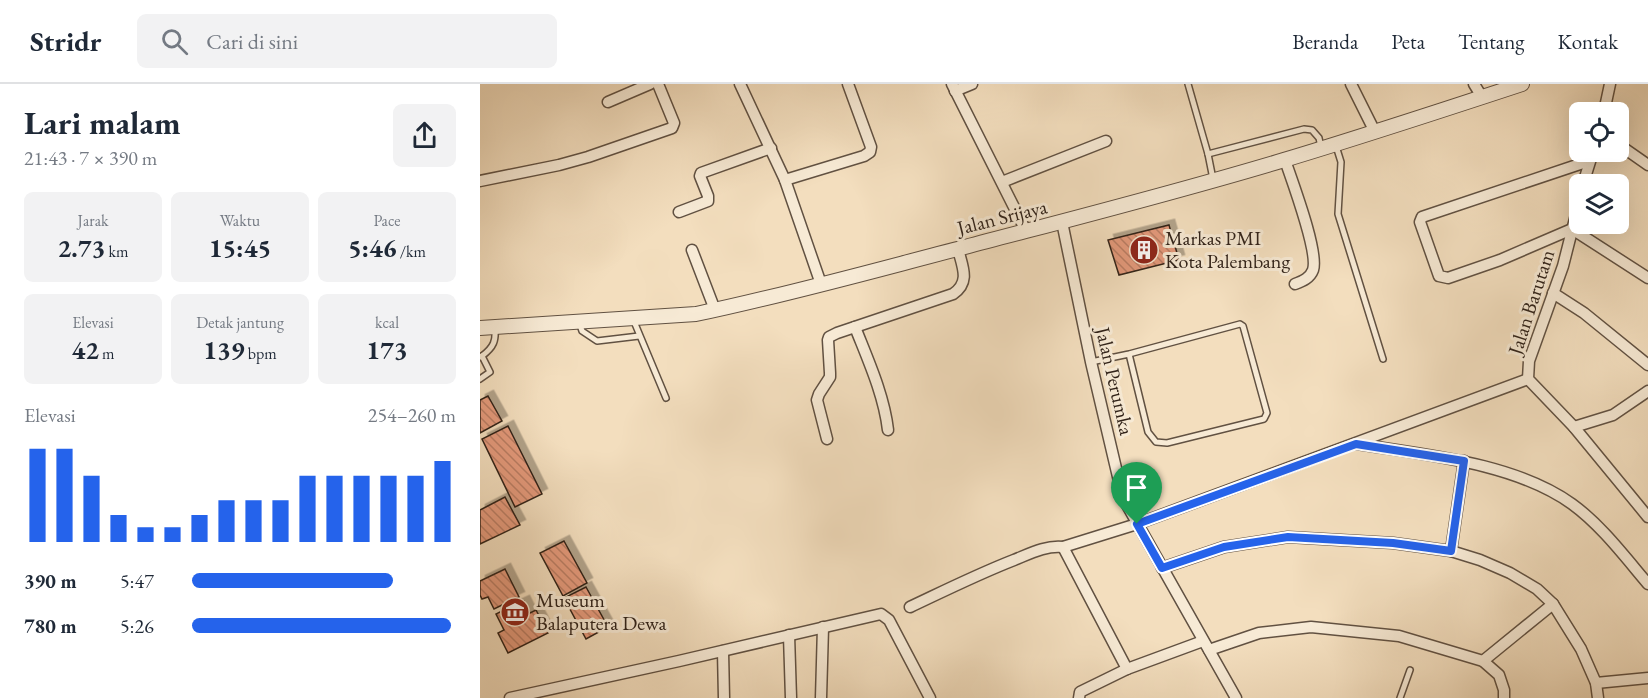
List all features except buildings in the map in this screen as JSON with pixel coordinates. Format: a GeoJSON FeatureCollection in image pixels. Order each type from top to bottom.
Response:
{"type":"FeatureCollection","features":[{"type":"Feature","properties":{"kind":"street"},"geometry":{"type":"LineString","coordinates":[[608,102],[650,84]]}},
{"type":"Feature","properties":{"kind":"street"},"geometry":{"type":"LineString","coordinates":[[480,181],[569,163],[672,128],[674,123],[658,84]]}},
{"type":"Feature","properties":{"kind":"street"},"geometry":{"type":"LineString","coordinates":[[740,84],[785,180],[821,284]]}},
{"type":"Feature","properties":{"kind":"street"},"geometry":{"type":"LineString","coordinates":[[785,180],[864,156],[870,152],[871,147],[848,84]]}},
{"type":"Feature","properties":{"kind":"street"},"geometry":{"type":"LineString","coordinates":[[972,84],[953,88],[1026,231]]}},
{"type":"Feature","properties":{"kind":"street"},"geometry":{"type":"LineString","coordinates":[[1351,84],[1375,132]]}},
{"type":"Feature","properties":{"kind":"street"},"geometry":{"type":"LineString","coordinates":[[1474,84],[1482,97]]}},
{"type":"Feature","properties":{"kind":"street","name":"Jalan Srijaya"},"geometry":{"type":"LineString","coordinates":[[480,328],[696,314],[715,310],[1062,222],[1285,160],[1522,84]]}},
{"type":"Feature","properties":{"kind":"street"},"geometry":{"type":"LineString","coordinates":[[1606,102],[1610,84]]}},
{"type":"Feature","properties":{"kind":"street"},"geometry":{"type":"LineString","coordinates":[[1002,182],[1106,141]]}},
{"type":"Feature","properties":{"kind":"street"},"geometry":{"type":"LineString","coordinates":[[679,212],[708,201],[701,174],[771,148]]}},
{"type":"Feature","properties":{"kind":"street"},"geometry":{"type":"LineString","coordinates":[[1629,152],[1648,165]]}},
{"type":"Feature","properties":{"kind":"street"},"geometry":{"type":"LineString","coordinates":[[1285,160],[1314,255],[1312,273],[1307,279],[1295,284]]}},
{"type":"Feature","properties":{"kind":"street"},"geometry":{"type":"LineString","coordinates":[[1569,230],[1500,260],[1448,278],[1438,276],[1420,222],[1422,217],[1574,162]]}},
{"type":"Feature","properties":{"kind":"street","name":"Jalan Perumka"},"geometry":{"type":"LineString","coordinates":[[1062,222],[1091,362],[1123,498],[1236,698]]}},
{"type":"Feature","properties":{"kind":"street","name":"Jalan Barutam"},"geometry":{"type":"LineString","coordinates":[[1571,234],[1563,266],[1529,361],[1528,379],[1574,427],[1648,517]]}},
{"type":"Feature","properties":{"kind":"street"},"geometry":{"type":"LineString","coordinates":[[1580,234],[1648,278]]}},
{"type":"Feature","properties":{"kind":"street"},"geometry":{"type":"LineString","coordinates":[[827,440],[817,400],[830,377],[828,338],[960,290],[964,283],[964,275],[958,249]]}},
{"type":"Feature","properties":{"kind":"street"},"geometry":{"type":"LineString","coordinates":[[692,250],[715,310]]}},
{"type":"Feature","properties":{"kind":"street"},"geometry":{"type":"LineString","coordinates":[[1553,293],[1584,313],[1648,365]]}},
{"type":"Feature","properties":{"kind":"street"},"geometry":{"type":"LineString","coordinates":[[855,327],[881,400],[888,430]]}},
{"type":"Feature","properties":{"kind":"street"},"geometry":{"type":"LineString","coordinates":[[910,607],[1040,549],[1063,547],[1137,524],[1528,379]]}},
{"type":"Feature","properties":{"kind":"street"},"geometry":{"type":"LineString","coordinates":[[1574,427],[1613,415],[1648,391]]}},
{"type":"Feature","properties":{"kind":"street"},"geometry":{"type":"LineString","coordinates":[[1356,444],[1464,461],[1534,482],[1572,505],[1611,540],[1648,584]]}},
{"type":"Feature","properties":{"kind":"street"},"geometry":{"type":"LineString","coordinates":[[1451,551],[1464,461]]}},
{"type":"Feature","properties":{"kind":"street"},"geometry":{"type":"LineString","coordinates":[[1162,568],[1224,547],[1288,537],[1393,543],[1451,551],[1510,573],[1537,589],[1553,604],[1581,649],[1596,683],[1598,698]]}},
{"type":"Feature","properties":{"kind":"street"},"geometry":{"type":"LineString","coordinates":[[1063,547],[1126,669]]}},
{"type":"Feature","properties":{"kind":"street"},"geometry":{"type":"LineString","coordinates":[[1483,661],[1553,604]]}},
{"type":"Feature","properties":{"kind":"street"},"geometry":{"type":"LineString","coordinates":[[510,698],[881,614],[889,620],[930,698]]}},
{"type":"Feature","properties":{"kind":"street"},"geometry":{"type":"LineString","coordinates":[[821,698],[823,627]]}},
{"type":"Feature","properties":{"kind":"street"},"geometry":{"type":"LineString","coordinates":[[1079,698],[1080,692],[1126,669],[1206,645],[1259,633],[1311,627],[1399,636],[1483,661],[1499,675],[1504,698]]}},
{"type":"Feature","properties":{"kind":"street"},"geometry":{"type":"LineString","coordinates":[[789,635],[791,698]]}},
{"type":"Feature","properties":{"kind":"street"},"geometry":{"type":"LineString","coordinates":[[723,651],[724,698]]}},
{"type":"Feature","properties":{"kind":"street"},"geometry":{"type":"LineString","coordinates":[[1596,683],[1648,678]]}},
{"type":"Feature","properties":{"kind":"lane"},"geometry":{"type":"LineString","coordinates":[[1188,84],[1213,180]]}},
{"type":"Feature","properties":{"kind":"lane"},"geometry":{"type":"LineString","coordinates":[[1208,154],[1304,129],[1312,130],[1319,138],[1321,148]]}},
{"type":"Feature","properties":{"kind":"lane"},"geometry":{"type":"LineString","coordinates":[[1335,144],[1341,162],[1338,214],[1383,358]]}},
{"type":"Feature","properties":{"kind":"lane"},"geometry":{"type":"LineString","coordinates":[[633,318],[666,398]]}},
{"type":"Feature","properties":{"kind":"lane"},"geometry":{"type":"LineString","coordinates":[[579,321],[582,331],[597,341],[639,336]]}},
{"type":"Feature","properties":{"kind":"lane"},"geometry":{"type":"LineString","coordinates":[[1091,362],[1236,325],[1243,326],[1267,416],[1264,419],[1167,443],[1156,442],[1148,432],[1129,354]]}},
{"type":"Feature","properties":{"kind":"lane"},"geometry":{"type":"LineString","coordinates":[[480,379],[490,372],[481,357],[490,350],[495,342],[495,327]]}},
{"type":"Feature","properties":{"kind":"lane"},"geometry":{"type":"LineString","coordinates":[[1400,698],[1410,670]]}},
{"type":"Feature","properties":{"kind":"place","name":"Markas PMI Kota Palembang"},"geometry":{"type":"Point","coordinates":[1144,250]}},
{"type":"Feature","properties":{"kind":"place","name":"Museum Balaputera Dewa"},"geometry":{"type":"Point","coordinates":[515,612]}},
{"type":"Feature","properties":{"kind":"route"},"geometry":{"type":"LineString","coordinates":[[1356,444],[1464,461],[1451,551],[1393,543],[1288,537],[1224,547],[1162,568],[1137,524],[1356,444]]}}]}
